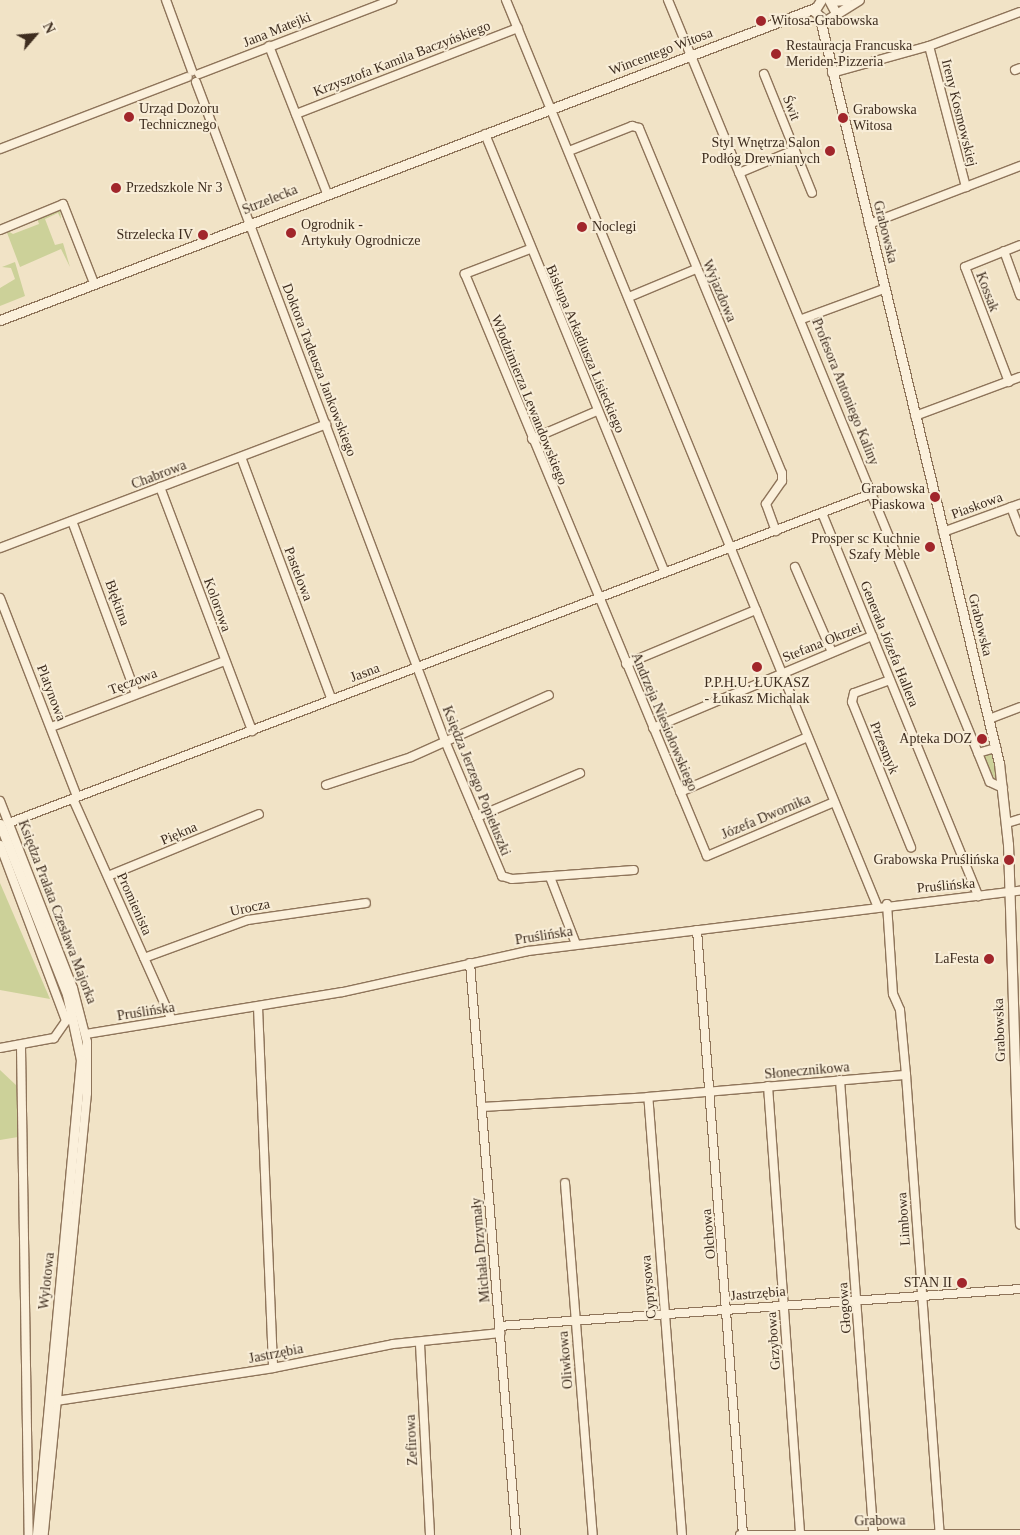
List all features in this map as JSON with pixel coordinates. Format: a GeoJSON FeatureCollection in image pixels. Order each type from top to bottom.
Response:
{"type":"FeatureCollection","features":[{"type":"Feature","properties":{"kind":"street","name":"Doktora Tadeusza Jankowskiego"},"geometry":{"type":"LineString","coordinates":[[166,0],[418,667]]}},
{"type":"Feature","properties":{"kind":"street","name":"Jana Matejki"},"geometry":{"type":"LineString","coordinates":[[0,149],[392,0]]}},
{"type":"Feature","properties":{"kind":"street"},"geometry":{"type":"LineString","coordinates":[[506,0],[877,905]]}},
{"type":"Feature","properties":{"kind":"street","name":"Profesora Antoniego Kaliny"},"geometry":{"type":"LineString","coordinates":[[668,0],[802,320],[990,782],[1002,788]]}},
{"type":"Feature","properties":{"kind":"street"},"geometry":{"type":"LineString","coordinates":[[833,17],[830,1],[846,0]]}},
{"type":"Feature","properties":{"kind":"street"},"geometry":{"type":"LineString","coordinates":[[833,17],[860,0]]}},
{"type":"Feature","properties":{"kind":"street"},"geometry":{"type":"LineString","coordinates":[[817,8],[833,17]]}},
{"type":"Feature","properties":{"kind":"street","name":"Wincentego Witosa"},"geometry":{"type":"LineString","coordinates":[[551,108],[817,8]]}},
{"type":"Feature","properties":{"kind":"street","name":"Grabowska"},"geometry":{"type":"LineString","coordinates":[[817,8],[996,748],[1007,823],[1020,1224]]}},
{"type":"Feature","properties":{"kind":"street"},"geometry":{"type":"LineString","coordinates":[[832,73],[929,46],[1019,14]]}},
{"type":"Feature","properties":{"kind":"street","name":"Grabowska"},"geometry":{"type":"LineString","coordinates":[[826,46],[833,17]]}},
{"type":"Feature","properties":{"kind":"street","name":"Krzysztofa Kamila Baczyńskiego"},"geometry":{"type":"LineString","coordinates":[[296,114],[518,28]]}},
{"type":"Feature","properties":{"kind":"street"},"geometry":{"type":"LineString","coordinates":[[269,46],[327,193]]}},
{"type":"Feature","properties":{"kind":"street","name":"Ireny Kosmowskiej"},"geometry":{"type":"LineString","coordinates":[[929,46],[966,187]]}},
{"type":"Feature","properties":{"kind":"street","name":"Świt"},"geometry":{"type":"LineString","coordinates":[[764,74],[812,193]]}},
{"type":"Feature","properties":{"kind":"street","name":"Strzelecka"},"geometry":{"type":"LineString","coordinates":[[0,320],[551,108]]}},
{"type":"Feature","properties":{"kind":"street","name":"Wyjazdowa"},"geometry":{"type":"LineString","coordinates":[[568,151],[632,126],[639,128],[782,473],[782,481],[766,504],[776,530]]}},
{"type":"Feature","properties":{"kind":"street","name":"Biskupa Arkadiusza Lisieckiego"},"geometry":{"type":"LineString","coordinates":[[485,134],[530,249],[665,573]]}},
{"type":"Feature","properties":{"kind":"street"},"geometry":{"type":"LineString","coordinates":[[739,173],[794,150]]}},
{"type":"Feature","properties":{"kind":"street"},"geometry":{"type":"LineString","coordinates":[[869,224],[1019,168]]}},
{"type":"Feature","properties":{"kind":"street"},"geometry":{"type":"LineString","coordinates":[[0,230],[62,204],[94,283]]}},
{"type":"Feature","properties":{"kind":"street","name":"Kossak"},"geometry":{"type":"LineString","coordinates":[[1009,382],[965,267],[1020,245]]}},
{"type":"Feature","properties":{"kind":"street","name":"Włodzimierza Lewandowskiego"},"geometry":{"type":"LineString","coordinates":[[530,249],[465,274],[598,599]]}},
{"type":"Feature","properties":{"kind":"street"},"geometry":{"type":"LineString","coordinates":[[1004,251],[1020,295]]}},
{"type":"Feature","properties":{"kind":"street"},"geometry":{"type":"LineString","coordinates":[[629,297],[696,269]]}},
{"type":"Feature","properties":{"kind":"street"},"geometry":{"type":"LineString","coordinates":[[802,320],[884,289]]}},
{"type":"Feature","properties":{"kind":"street"},"geometry":{"type":"LineString","coordinates":[[915,416],[1020,378]]}},
{"type":"Feature","properties":{"kind":"street"},"geometry":{"type":"LineString","coordinates":[[532,439],[597,411]]}},
{"type":"Feature","properties":{"kind":"street","name":"Chabrowa"},"geometry":{"type":"LineString","coordinates":[[0,548],[326,424]]}},
{"type":"Feature","properties":{"kind":"street","name":"Pastelowa"},"geometry":{"type":"LineString","coordinates":[[241,457],[332,700]]}},
{"type":"Feature","properties":{"kind":"street","name":"Kolorowa"},"geometry":{"type":"LineString","coordinates":[[160,487],[252,731]]}},
{"type":"Feature","properties":{"kind":"street","name":"Jasna"},"geometry":{"type":"LineString","coordinates":[[4,824],[873,494]]}},
{"type":"Feature","properties":{"kind":"street","name":"Piaskowa"},"geometry":{"type":"LineString","coordinates":[[944,532],[1020,504]]}},
{"type":"Feature","properties":{"kind":"street"},"geometry":{"type":"LineString","coordinates":[[1011,507],[1020,530]]}},
{"type":"Feature","properties":{"kind":"street","name":"Generała Józefa Hallera"},"geometry":{"type":"LineString","coordinates":[[822,513],[978,896]]}},
{"type":"Feature","properties":{"kind":"street","name":"Błękitna"},"geometry":{"type":"LineString","coordinates":[[72,521],[136,694]]}},
{"type":"Feature","properties":{"kind":"street"},"geometry":{"type":"LineString","coordinates":[[795,567],[832,652]]}},
{"type":"Feature","properties":{"kind":"street","name":"Platynowa"},"geometry":{"type":"LineString","coordinates":[[0,598],[51,727],[75,798]]}},
{"type":"Feature","properties":{"kind":"street","name":"Andrzeja Niesiołowskiego"},"geometry":{"type":"LineString","coordinates":[[598,599],[707,856]]}},
{"type":"Feature","properties":{"kind":"street"},"geometry":{"type":"LineString","coordinates":[[626,664],[756,610]]}},
{"type":"Feature","properties":{"kind":"street","name":"Stefana Okrzei"},"geometry":{"type":"LineString","coordinates":[[654,728],[872,636]]}},
{"type":"Feature","properties":{"kind":"street","name":"Tęczowa"},"geometry":{"type":"LineString","coordinates":[[51,727],[225,661]]}},
{"type":"Feature","properties":{"kind":"street","name":"Księdza Jerzego Popiełuszki"},"geometry":{"type":"LineString","coordinates":[[418,667],[446,741],[502,876],[550,877]]}},
{"type":"Feature","properties":{"kind":"street","name":"Przesmyk"},"geometry":{"type":"LineString","coordinates":[[890,680],[854,694],[852,702],[911,847]]}},
{"type":"Feature","properties":{"kind":"street"},"geometry":{"type":"LineString","coordinates":[[326,785],[446,741],[549,696]]}},
{"type":"Feature","properties":{"kind":"street"},"geometry":{"type":"LineString","coordinates":[[989,719],[1020,707]]}},
{"type":"Feature","properties":{"kind":"street"},"geometry":{"type":"LineString","coordinates":[[680,792],[808,738]]}},
{"type":"Feature","properties":{"kind":"street"},"geometry":{"type":"LineString","coordinates":[[978,753],[996,748]]}},
{"type":"Feature","properties":{"kind":"street"},"geometry":{"type":"LineString","coordinates":[[477,817],[580,774]]}},
{"type":"Feature","properties":{"kind":"street","name":"Promienista"},"geometry":{"type":"LineString","coordinates":[[75,798],[172,1020]]}},
{"type":"Feature","properties":{"kind":"street","name":"Księdza Prałata Czesława Majorka"},"geometry":{"type":"LineString","coordinates":[[0,801],[4,810],[4,824],[77,1030]]}},
{"type":"Feature","properties":{"kind":"street","name":"Józefa Dwornika"},"geometry":{"type":"LineString","coordinates":[[707,856],[834,802]]}},
{"type":"Feature","properties":{"kind":"street","name":"Piękna"},"geometry":{"type":"LineString","coordinates":[[108,876],[259,814]]}},
{"type":"Feature","properties":{"kind":"street"},"geometry":{"type":"LineString","coordinates":[[1007,823],[1020,819]]}},
{"type":"Feature","properties":{"kind":"street","name":"Księdza Prałata Czesława Majorka"},"geometry":{"type":"LineString","coordinates":[[4,824],[74,988],[86,1034]]}},
{"type":"Feature","properties":{"kind":"street","name":"Księdza Prałata Czesława Majorka"},"geometry":{"type":"LineString","coordinates":[[0,845],[62,1003],[66,1021],[62,1032],[21,1046]]}},
{"type":"Feature","properties":{"kind":"street"},"geometry":{"type":"LineString","coordinates":[[576,944],[550,877],[634,870]]}},
{"type":"Feature","properties":{"kind":"street","name":"Pruślińska"},"geometry":{"type":"LineString","coordinates":[[86,1034],[258,1007],[470,963],[576,944],[697,930],[877,905],[1020,891]]}},
{"type":"Feature","properties":{"kind":"street","name":"Urocza"},"geometry":{"type":"LineString","coordinates":[[144,958],[248,920],[366,903]]}},
{"type":"Feature","properties":{"kind":"street","name":"Limbowa"},"geometry":{"type":"LineString","coordinates":[[887,904],[893,994],[900,1010],[906,1075],[940,1533]]}},
{"type":"Feature","properties":{"kind":"street","name":"Olchowa"},"geometry":{"type":"LineString","coordinates":[[697,930],[728,1309],[742,1535]]}},
{"type":"Feature","properties":{"kind":"street","name":"Michała Drzymały"},"geometry":{"type":"LineString","coordinates":[[470,963],[516,1535]]}},
{"type":"Feature","properties":{"kind":"street"},"geometry":{"type":"LineString","coordinates":[[258,1007],[273,1368]]}},
{"type":"Feature","properties":{"kind":"street","name":"Wylotowa"},"geometry":{"type":"LineString","coordinates":[[37,1535],[80,1090],[77,1030]]}},
{"type":"Feature","properties":{"kind":"street","name":"Wylotowa"},"geometry":{"type":"LineString","coordinates":[[44,1535],[87,1093],[86,1034]]}},
{"type":"Feature","properties":{"kind":"street"},"geometry":{"type":"LineString","coordinates":[[0,1048],[21,1046]]}},
{"type":"Feature","properties":{"kind":"street","name":"Wylotowa"},"geometry":{"type":"LineString","coordinates":[[21,1046],[29,1535]]}},
{"type":"Feature","properties":{"kind":"street","name":"Słonecznikowa"},"geometry":{"type":"LineString","coordinates":[[709,1092],[906,1075]]}},
{"type":"Feature","properties":{"kind":"street","name":"Głogowa"},"geometry":{"type":"LineString","coordinates":[[840,1080],[873,1533]]}},
{"type":"Feature","properties":{"kind":"street","name":"Grzybowa"},"geometry":{"type":"LineString","coordinates":[[768,1086],[800,1534]]}},
{"type":"Feature","properties":{"kind":"street"},"geometry":{"type":"LineString","coordinates":[[482,1107],[709,1092]]}},
{"type":"Feature","properties":{"kind":"street","name":"Cyprysowa"},"geometry":{"type":"LineString","coordinates":[[648,1097],[682,1535]]}},
{"type":"Feature","properties":{"kind":"street","name":"Oliwkowa"},"geometry":{"type":"LineString","coordinates":[[565,1183],[594,1535]]}},
{"type":"Feature","properties":{"kind":"street","name":"Jastrzębia"},"geometry":{"type":"LineString","coordinates":[[56,1401],[273,1368],[393,1344],[420,1344],[499,1329],[575,1320],[857,1298],[1020,1289]]}},
{"type":"Feature","properties":{"kind":"street","name":"Zefirowa"},"geometry":{"type":"LineString","coordinates":[[420,1344],[430,1535]]}},
{"type":"Feature","properties":{"kind":"street","name":"Grabowa"},"geometry":{"type":"LineString","coordinates":[[742,1535],[873,1533],[1020,1534]]}},
{"type":"Feature","properties":{"kind":"green space"},"geometry":{"type":"Polygon","coordinates":[[[60,209],[61,219],[58,213],[45,219],[55,245],[63,243],[70,267],[61,249],[20,267],[6,230],[13,234],[39,224],[37,218],[60,209]]]}},
{"type":"Feature","properties":{"kind":"green space"},"geometry":{"type":"Polygon","coordinates":[[[15,262],[25,296],[0,306],[0,288],[15,279],[11,268],[2,267],[15,262]]]}},
{"type":"Feature","properties":{"kind":"green space"},"geometry":{"type":"Polygon","coordinates":[[[991,752],[998,778],[996,781],[983,757],[991,752]]]}},
{"type":"Feature","properties":{"kind":"green space"},"geometry":{"type":"Polygon","coordinates":[[[0,883],[50,999],[0,990],[0,883]]]}},
{"type":"Feature","properties":{"kind":"green space"},"geometry":{"type":"Polygon","coordinates":[[[0,1070],[17,1086],[18,1137],[0,1140],[0,1070]]]}},
{"type":"Feature","properties":{"kind":"place","name":"Witosa-Grabowska"},"geometry":{"type":"Point","coordinates":[761,21]}},
{"type":"Feature","properties":{"kind":"place","name":"Restauracja Francuska Meriden-Pizzeria"},"geometry":{"type":"Point","coordinates":[776,54]}},
{"type":"Feature","properties":{"kind":"place","name":"Urząd Dozoru Technicznego"},"geometry":{"type":"Point","coordinates":[129,117]}},
{"type":"Feature","properties":{"kind":"place","name":"Grabowska Witosa"},"geometry":{"type":"Point","coordinates":[843,118]}},
{"type":"Feature","properties":{"kind":"place","name":"Styl Wnętrza Salon Podłóg Drewnianych"},"geometry":{"type":"Point","coordinates":[830,151]}},
{"type":"Feature","properties":{"kind":"place","name":"Przedszkole Nr 3"},"geometry":{"type":"Point","coordinates":[116,188]}},
{"type":"Feature","properties":{"kind":"place","name":"Noclegi"},"geometry":{"type":"Point","coordinates":[582,227]}},
{"type":"Feature","properties":{"kind":"place","name":"Ogrodnik - Artykuły Ogrodnicze"},"geometry":{"type":"Point","coordinates":[291,233]}},
{"type":"Feature","properties":{"kind":"place","name":"Strzelecka IV"},"geometry":{"type":"Point","coordinates":[203,235]}},
{"type":"Feature","properties":{"kind":"place","name":"Grabowska Piaskowa"},"geometry":{"type":"Point","coordinates":[935,497]}},
{"type":"Feature","properties":{"kind":"place","name":"Prosper sc Kuchnie Szafy Meble"},"geometry":{"type":"Point","coordinates":[930,547]}},
{"type":"Feature","properties":{"kind":"place","name":"P.P.H.U. ŁUKASZ - Łukasz Michalak"},"geometry":{"type":"Point","coordinates":[757,667]}},
{"type":"Feature","properties":{"kind":"place","name":"Apteka DOZ"},"geometry":{"type":"Point","coordinates":[982,739]}},
{"type":"Feature","properties":{"kind":"place","name":"Grabowska Pruślińska"},"geometry":{"type":"Point","coordinates":[1009,860]}},
{"type":"Feature","properties":{"kind":"place","name":"LaFesta"},"geometry":{"type":"Point","coordinates":[989,959]}},
{"type":"Feature","properties":{"kind":"place","name":"STAN II"},"geometry":{"type":"Point","coordinates":[962,1283]}}]}
